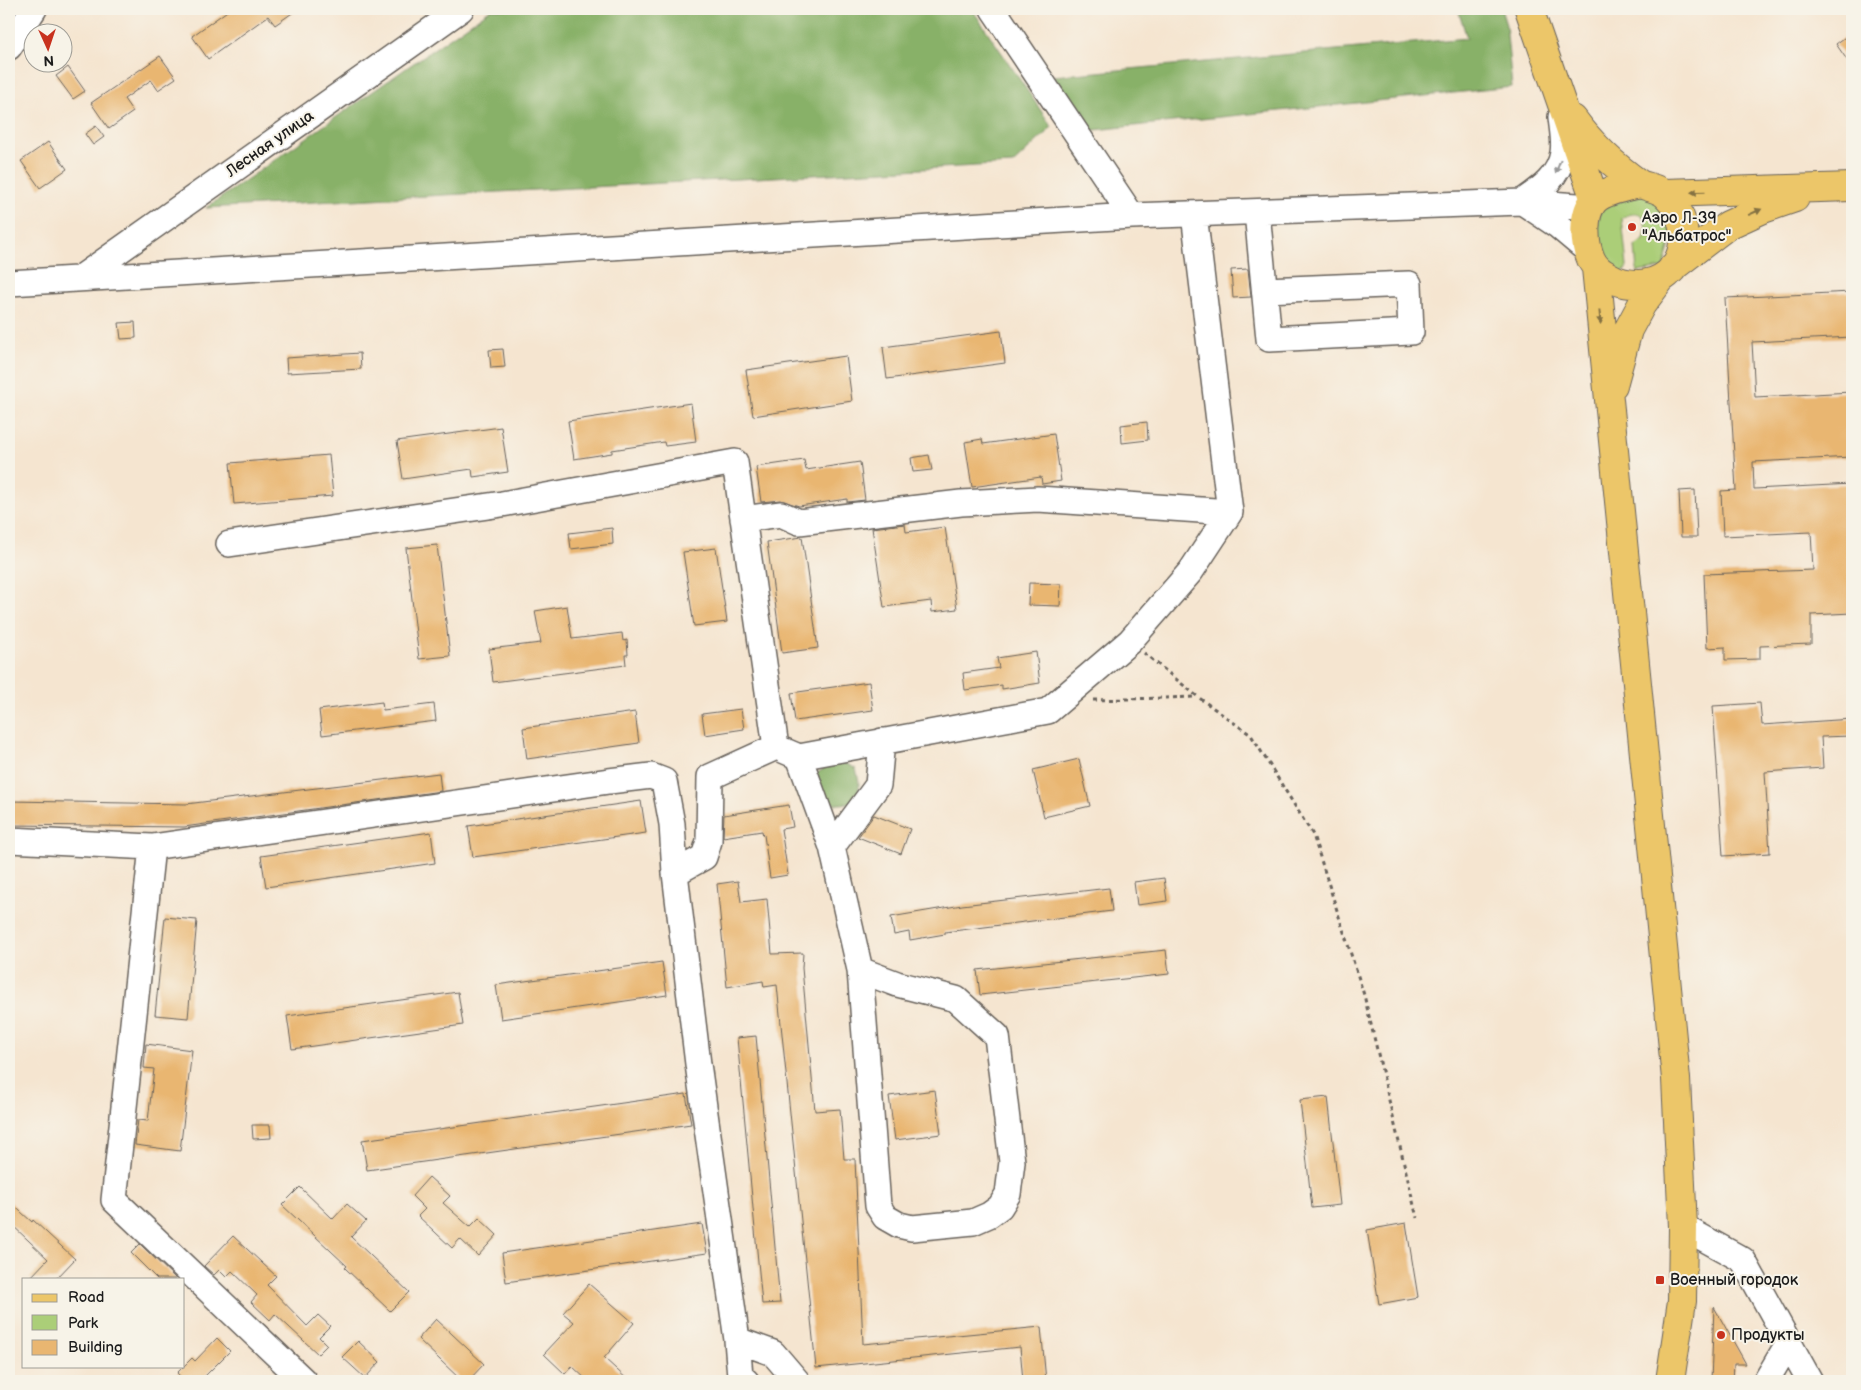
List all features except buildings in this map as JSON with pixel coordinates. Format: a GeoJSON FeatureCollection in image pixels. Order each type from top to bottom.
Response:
{"type":"FeatureCollection","features":[{"type":"Feature","properties":{"kind":"main road"},"geometry":{"type":"LineString","coordinates":[[1528,9],[1593,203],[1584,229],[1592,260],[1609,406],[1676,1079],[1683,1227],[1682,1301],[1670,1381]]}},
{"type":"Feature","properties":{"kind":"main road"},"geometry":{"type":"LineString","coordinates":[[1560,101],[1587,137],[1619,170],[1652,189],[1680,214],[1685,232],[1681,254],[1642,304],[1628,330],[1609,406]]}},
{"type":"Feature","properties":{"kind":"main road"},"geometry":{"type":"LineString","coordinates":[[1593,203],[1615,189],[1843,188]]}},
{"type":"Feature","properties":{"kind":"main road"},"geometry":{"type":"LineString","coordinates":[[1592,260],[1616,281],[1627,284],[1644,284],[1666,274],[1728,225],[1763,209],[1843,188]]}},
{"type":"Feature","properties":{"kind":"street"},"geometry":{"type":"LineString","coordinates":[[9,47],[34,9]]}},
{"type":"Feature","properties":{"kind":"street","name":"Лесная улица"},"geometry":{"type":"LineString","coordinates":[[79,279],[461,9]]}},
{"type":"Feature","properties":{"kind":"street"},"geometry":{"type":"LineString","coordinates":[[994,9],[1132,216]]}},
{"type":"Feature","properties":{"kind":"street"},"geometry":{"type":"LineString","coordinates":[[1522,202],[1544,187],[1556,174],[1564,152],[1560,101]]}},
{"type":"Feature","properties":{"kind":"street"},"geometry":{"type":"LineString","coordinates":[[9,283],[1132,216],[1522,202],[1593,203]]}},
{"type":"Feature","properties":{"kind":"street"},"geometry":{"type":"LineString","coordinates":[[1522,202],[1557,225],[1592,260]]}},
{"type":"Feature","properties":{"kind":"street"},"geometry":{"type":"LineString","coordinates":[[1257,212],[1269,339],[1411,332],[1409,284],[1265,290]]}},
{"type":"Feature","properties":{"kind":"street"},"geometry":{"type":"LineString","coordinates":[[675,873],[704,857],[709,841],[710,777],[776,747],[799,757],[1048,711],[1130,641],[1192,571],[1230,512],[1194,214]]}},
{"type":"Feature","properties":{"kind":"street"},"geometry":{"type":"LineString","coordinates":[[229,544],[502,504],[735,462],[776,747]]}},
{"type":"Feature","properties":{"kind":"street"},"geometry":{"type":"LineString","coordinates":[[743,519],[781,514],[800,522],[961,503],[1038,499],[1230,512]]}},
{"type":"Feature","properties":{"kind":"street"},"geometry":{"type":"LineString","coordinates":[[832,847],[878,785],[882,741]]}},
{"type":"Feature","properties":{"kind":"street"},"geometry":{"type":"LineString","coordinates":[[799,757],[832,847],[860,970],[878,1206],[885,1217],[899,1225],[912,1228],[973,1222],[989,1215],[1000,1207],[1008,1194],[1012,1162],[998,1036],[956,999],[897,984],[860,970]]}},
{"type":"Feature","properties":{"kind":"street"},"geometry":{"type":"LineString","coordinates":[[9,840],[152,847],[609,781],[651,776],[664,781],[672,824],[675,873],[698,1064],[737,1340],[740,1376],[746,1381]]}},
{"type":"Feature","properties":{"kind":"street"},"geometry":{"type":"LineString","coordinates":[[152,847],[114,1200],[304,1381]]}},
{"type":"Feature","properties":{"kind":"street"},"geometry":{"type":"LineString","coordinates":[[1683,1227],[1743,1260],[1810,1381]]}},
{"type":"Feature","properties":{"kind":"street"},"geometry":{"type":"LineString","coordinates":[[737,1340],[773,1353],[797,1381]]}},
{"type":"Feature","properties":{"kind":"street"},"geometry":{"type":"LineString","coordinates":[[1766,1381],[1789,1342]]}},
{"type":"Feature","properties":{"kind":"path"},"geometry":{"type":"LineString","coordinates":[[1130,641],[1198,697],[1251,735],[1313,835],[1364,995],[1417,1218]]}},
{"type":"Feature","properties":{"kind":"path"},"geometry":{"type":"LineString","coordinates":[[1059,700],[1198,697]]}},
{"type":"Feature","properties":{"kind":"green space"},"geometry":{"type":"Polygon","coordinates":[[[491,9],[972,9],[1052,127],[1013,164],[206,208],[491,9]]]}},
{"type":"Feature","properties":{"kind":"green space"},"geometry":{"type":"Polygon","coordinates":[[[1458,9],[1501,9],[1506,25],[1512,87],[1085,131],[1053,76],[1467,38],[1458,9]]]}},
{"type":"Feature","properties":{"kind":"green space"},"geometry":{"type":"Polygon","coordinates":[[[1649,193],[1676,224],[1663,268],[1637,272],[1635,246],[1644,240],[1646,227],[1640,215],[1629,215],[1622,218],[1627,267],[1621,276],[1593,248],[1601,207],[1649,193]]]}},
{"type":"Feature","properties":{"kind":"green space"},"geometry":{"type":"Polygon","coordinates":[[[838,763],[847,764],[856,769],[859,783],[856,798],[840,804],[821,802],[817,773],[830,765],[838,763]]]}},
{"type":"Feature","properties":{"kind":"place","name":"Аэро Л-39 \"Альбатрос\""},"geometry":{"type":"Point","coordinates":[1632,227]}},
{"type":"Feature","properties":{"kind":"place","name":"Военный городок"},"geometry":{"type":"Point","coordinates":[1660,1280]}},
{"type":"Feature","properties":{"kind":"place","name":"Продукты"},"geometry":{"type":"Point","coordinates":[1721,1335]}}]}
